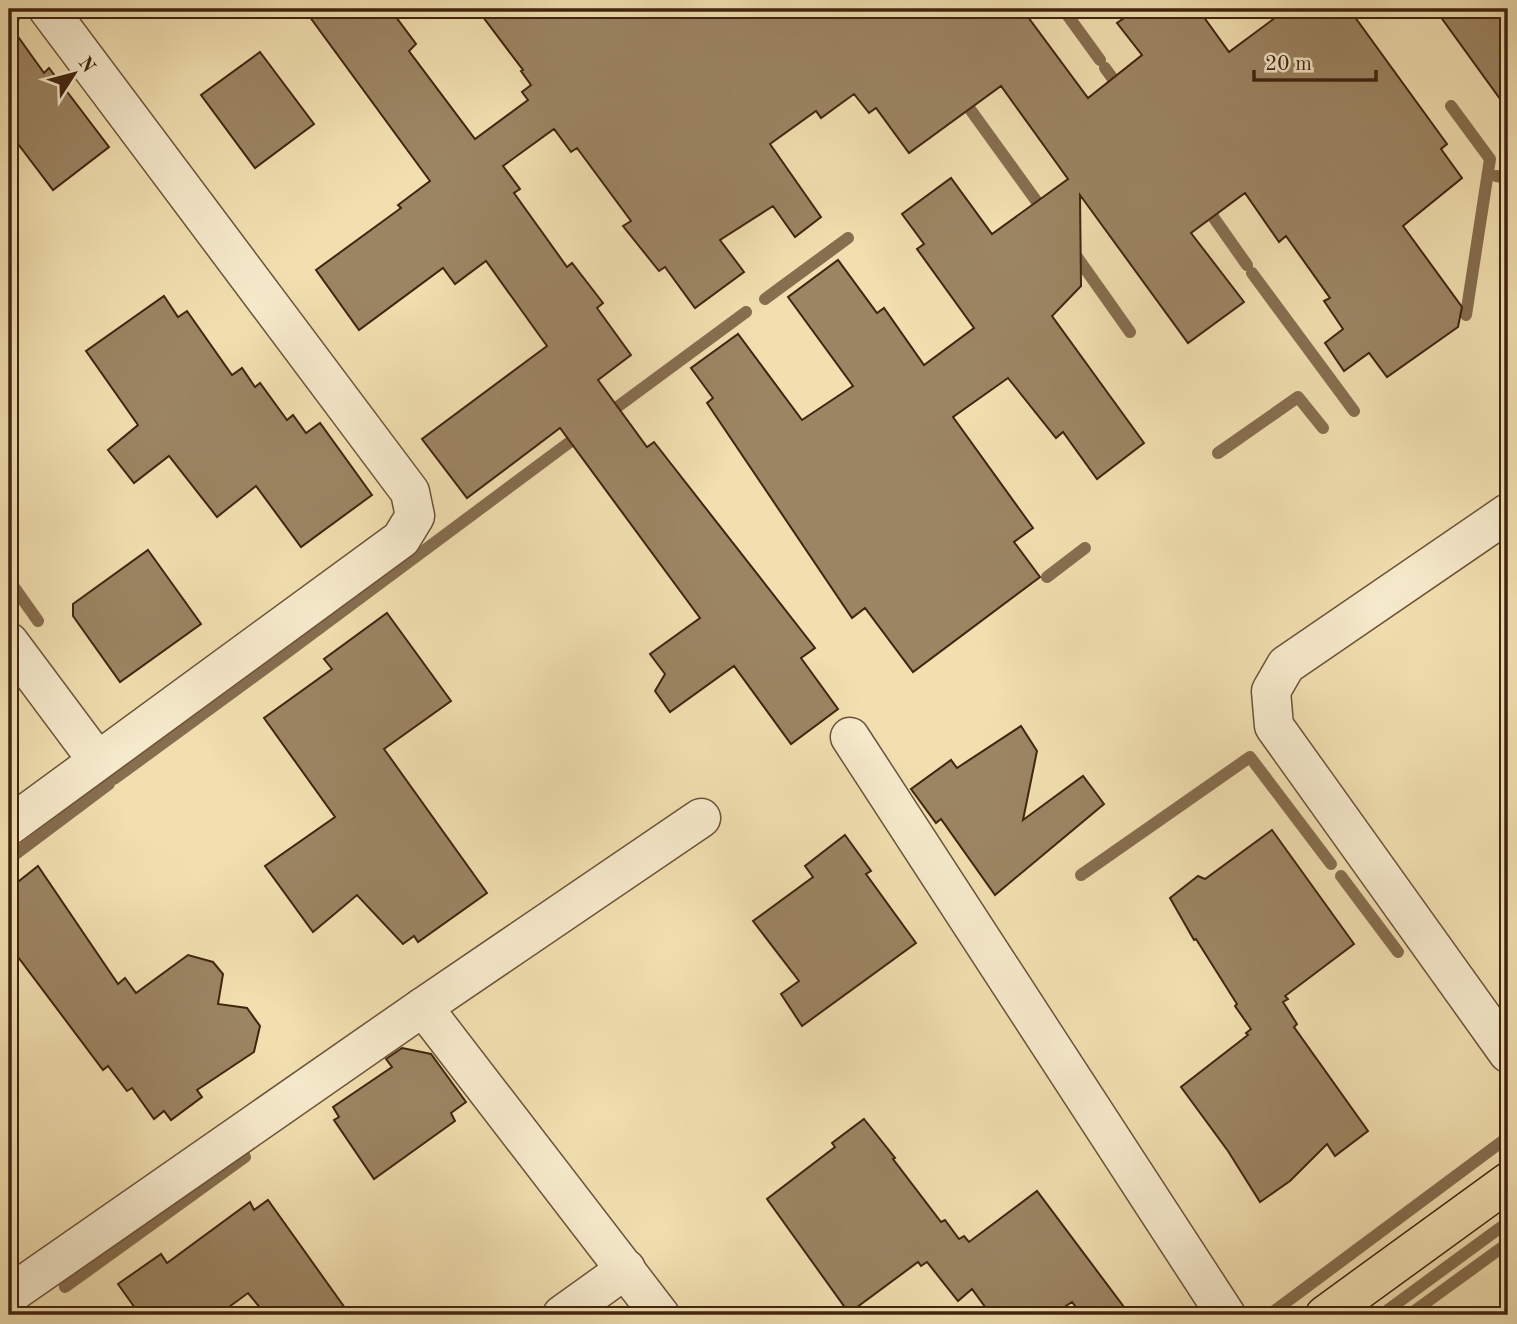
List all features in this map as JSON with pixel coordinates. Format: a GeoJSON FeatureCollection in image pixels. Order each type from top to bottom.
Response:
{"type":"FeatureCollection","features":[{"type":"Feature","properties":{"kind":"main road"},"geometry":{"type":"LineString","coordinates":[[1325,1315],[1508,1182]]}},
{"type":"Feature","properties":{"kind":"street"},"geometry":{"type":"LineString","coordinates":[[9,826],[401,539],[415,516],[410,492],[48,9]]}},
{"type":"Feature","properties":{"kind":"street"},"geometry":{"type":"LineString","coordinates":[[1508,513],[1286,666],[1271,691],[1274,726],[1508,1052]]}},
{"type":"Feature","properties":{"kind":"street"},"geometry":{"type":"LineString","coordinates":[[9,642],[97,760]]}},
{"type":"Feature","properties":{"kind":"street"},"geometry":{"type":"LineString","coordinates":[[850,737],[1226,1315]]}},
{"type":"Feature","properties":{"kind":"street"},"geometry":{"type":"LineString","coordinates":[[9,1296],[423,1007],[701,818]]}},
{"type":"Feature","properties":{"kind":"street"},"geometry":{"type":"LineString","coordinates":[[423,1007],[660,1315]]}},
{"type":"Feature","properties":{"kind":"street"},"geometry":{"type":"LineString","coordinates":[[562,1315],[626,1269]]}},
{"type":"Feature","properties":{"kind":"building"},"geometry":{"type":"Polygon","coordinates":[[[304,9],[390,9],[416,44],[409,51],[475,139],[528,100],[522,92],[531,85],[521,71],[523,70],[477,9],[1022,9],[1088,98],[1142,55],[1117,23],[1137,9],[1198,9],[1229,52],[1287,9],[1349,9],[1447,144],[1441,149],[1462,178],[1403,226],[1462,307],[1458,327],[1387,377],[1369,353],[1344,371],[1325,343],[1343,329],[1324,301],[1330,298],[1286,236],[1279,242],[1245,193],[1191,233],[1244,302],[1188,343],[1080,195],[1081,286],[1052,316],[1144,443],[1097,479],[1063,432],[1056,438],[1008,378],[953,417],[1033,528],[1014,542],[1040,577],[913,672],[865,608],[852,618],[707,403],[713,398],[691,368],[738,334],[802,420],[853,386],[788,297],[838,260],[877,313],[884,308],[924,365],[974,328],[917,249],[924,244],[902,214],[951,178],[992,234],[1068,179],[1001,86],[909,153],[876,108],[869,113],[854,94],[821,118],[816,111],[770,144],[821,217],[795,237],[773,206],[720,240],[744,272],[695,308],[665,267],[659,271],[623,226],[631,221],[577,148],[571,152],[554,129],[503,166],[520,189],[514,193],[567,267],[572,263],[603,303],[597,308],[631,355],[598,380],[647,447],[654,442],[815,648],[801,658],[838,709],[791,744],[734,666],[670,712],[655,691],[665,674],[650,654],[700,618],[560,428],[467,498],[422,439],[547,346],[486,261],[455,284],[443,268],[359,330],[316,270],[401,208],[398,205],[430,181],[304,9]]]}},
{"type":"Feature","properties":{"kind":"building"},"geometry":{"type":"Polygon","coordinates":[[[1435,9],[1508,9],[1508,110],[1435,9]]]}},
{"type":"Feature","properties":{"kind":"building"},"geometry":{"type":"Polygon","coordinates":[[[9,24],[44,73],[49,68],[109,147],[53,190],[9,132],[9,24]]]}},
{"type":"Feature","properties":{"kind":"building"},"geometry":{"type":"Polygon","coordinates":[[[260,52],[314,124],[255,168],[201,95],[260,52]]]}},
{"type":"Feature","properties":{"kind":"building"},"geometry":{"type":"Polygon","coordinates":[[[164,296],[178,317],[187,311],[232,375],[242,368],[255,387],[260,383],[287,420],[293,415],[306,433],[320,423],[372,495],[301,547],[256,486],[217,517],[169,456],[134,483],[108,450],[138,425],[86,351],[164,296]]]}},
{"type":"Feature","properties":{"kind":"building"},"geometry":{"type":"Polygon","coordinates":[[[148,550],[201,624],[120,682],[73,616],[73,604],[148,550]]]}},
{"type":"Feature","properties":{"kind":"building"},"geometry":{"type":"Polygon","coordinates":[[[387,613],[451,701],[384,749],[487,893],[418,942],[414,936],[403,944],[357,895],[313,932],[265,866],[335,817],[264,718],[332,669],[324,659],[387,613]]]}},
{"type":"Feature","properties":{"kind":"building"},"geometry":{"type":"Polygon","coordinates":[[[1021,726],[1037,751],[1023,820],[1083,776],[1104,804],[995,895],[941,819],[936,823],[911,789],[951,760],[957,768],[1021,726]]]}},
{"type":"Feature","properties":{"kind":"building"},"geometry":{"type":"Polygon","coordinates":[[[1272,830],[1354,944],[1285,996],[1288,999],[1283,1002],[1297,1024],[1294,1027],[1368,1131],[1335,1156],[1327,1144],[1290,1181],[1260,1202],[1228,1151],[1181,1087],[1248,1035],[1246,1033],[1251,1029],[1170,898],[1198,876],[1205,879],[1272,830]]]}},
{"type":"Feature","properties":{"kind":"building"},"geometry":{"type":"Polygon","coordinates":[[[845,835],[871,871],[866,874],[916,943],[802,1026],[781,994],[799,981],[753,921],[813,877],[805,866],[845,835]]]}},
{"type":"Feature","properties":{"kind":"building"},"geometry":{"type":"Polygon","coordinates":[[[38,866],[118,984],[125,978],[136,993],[188,955],[213,962],[223,974],[218,1004],[247,1008],[260,1026],[254,1052],[197,1090],[202,1097],[171,1120],[164,1111],[154,1119],[132,1088],[127,1091],[108,1066],[103,1070],[9,945],[9,889],[38,866]]]}},
{"type":"Feature","properties":{"kind":"building"},"geometry":{"type":"Polygon","coordinates":[[[402,1048],[431,1054],[466,1102],[451,1113],[455,1121],[374,1179],[334,1120],[339,1117],[333,1107],[392,1067],[386,1059],[402,1048]]]}},
{"type":"Feature","properties":{"kind":"building"},"geometry":{"type":"Polygon","coordinates":[[[864,1119],[941,1222],[945,1220],[959,1239],[964,1236],[969,1242],[1037,1191],[1130,1315],[1082,1315],[1072,1302],[1052,1315],[991,1315],[972,1289],[958,1301],[927,1262],[921,1266],[918,1262],[849,1313],[767,1199],[835,1147],[832,1143],[864,1119]]]}},
{"type":"Feature","properties":{"kind":"building"},"geometry":{"type":"Polygon","coordinates":[[[268,1200],[350,1315],[266,1315],[248,1293],[218,1315],[140,1315],[118,1284],[161,1254],[167,1263],[250,1202],[254,1210],[268,1200]]]}},
{"type":"Feature","properties":{"kind":"waterway"},"geometry":{"type":"LineString","coordinates":[[1063,9],[1100,60]]}},
{"type":"Feature","properties":{"kind":"waterway"},"geometry":{"type":"LineString","coordinates":[[9,22],[14,18]]}},
{"type":"Feature","properties":{"kind":"waterway"},"geometry":{"type":"LineString","coordinates":[[1105,68],[1121,90]]}},
{"type":"Feature","properties":{"kind":"waterway"},"geometry":{"type":"LineString","coordinates":[[967,105],[1045,213]]}},
{"type":"Feature","properties":{"kind":"waterway"},"geometry":{"type":"LineString","coordinates":[[1451,106],[1490,159],[1466,315]]}},
{"type":"Feature","properties":{"kind":"waterway"},"geometry":{"type":"LineString","coordinates":[[1496,176],[1508,178]]}},
{"type":"Feature","properties":{"kind":"waterway"},"geometry":{"type":"LineString","coordinates":[[1204,204],[1247,265]]}},
{"type":"Feature","properties":{"kind":"waterway"},"geometry":{"type":"LineString","coordinates":[[765,299],[848,238]]}},
{"type":"Feature","properties":{"kind":"waterway"},"geometry":{"type":"LineString","coordinates":[[1072,250],[1130,332]]}},
{"type":"Feature","properties":{"kind":"waterway"},"geometry":{"type":"LineString","coordinates":[[1252,273],[1354,411]]}},
{"type":"Feature","properties":{"kind":"waterway"},"geometry":{"type":"LineString","coordinates":[[605,416],[746,312]]}},
{"type":"Feature","properties":{"kind":"waterway"},"geometry":{"type":"LineString","coordinates":[[1218,453],[1298,397],[1323,428]]}},
{"type":"Feature","properties":{"kind":"waterway"},"geometry":{"type":"LineString","coordinates":[[114,779],[582,433]]}},
{"type":"Feature","properties":{"kind":"waterway"},"geometry":{"type":"LineString","coordinates":[[1047,577],[1085,548]]}},
{"type":"Feature","properties":{"kind":"waterway"},"geometry":{"type":"LineString","coordinates":[[9,580],[38,621]]}},
{"type":"Feature","properties":{"kind":"waterway"},"geometry":{"type":"LineString","coordinates":[[1081,875],[1250,757],[1331,864]]}},
{"type":"Feature","properties":{"kind":"waterway"},"geometry":{"type":"LineString","coordinates":[[9,859],[109,784]]}},
{"type":"Feature","properties":{"kind":"waterway"},"geometry":{"type":"LineString","coordinates":[[1341,876],[1398,952]]}},
{"type":"Feature","properties":{"kind":"waterway"},"geometry":{"type":"LineString","coordinates":[[1269,1315],[1508,1137]]}},
{"type":"Feature","properties":{"kind":"waterway"},"geometry":{"type":"LineString","coordinates":[[65,1287],[245,1157]]}},
{"type":"Feature","properties":{"kind":"waterway"},"geometry":{"type":"LineString","coordinates":[[1381,1315],[1508,1222]]}},
{"type":"Feature","properties":{"kind":"waterway"},"geometry":{"type":"LineString","coordinates":[[1409,1315],[1508,1243]]}}]}
